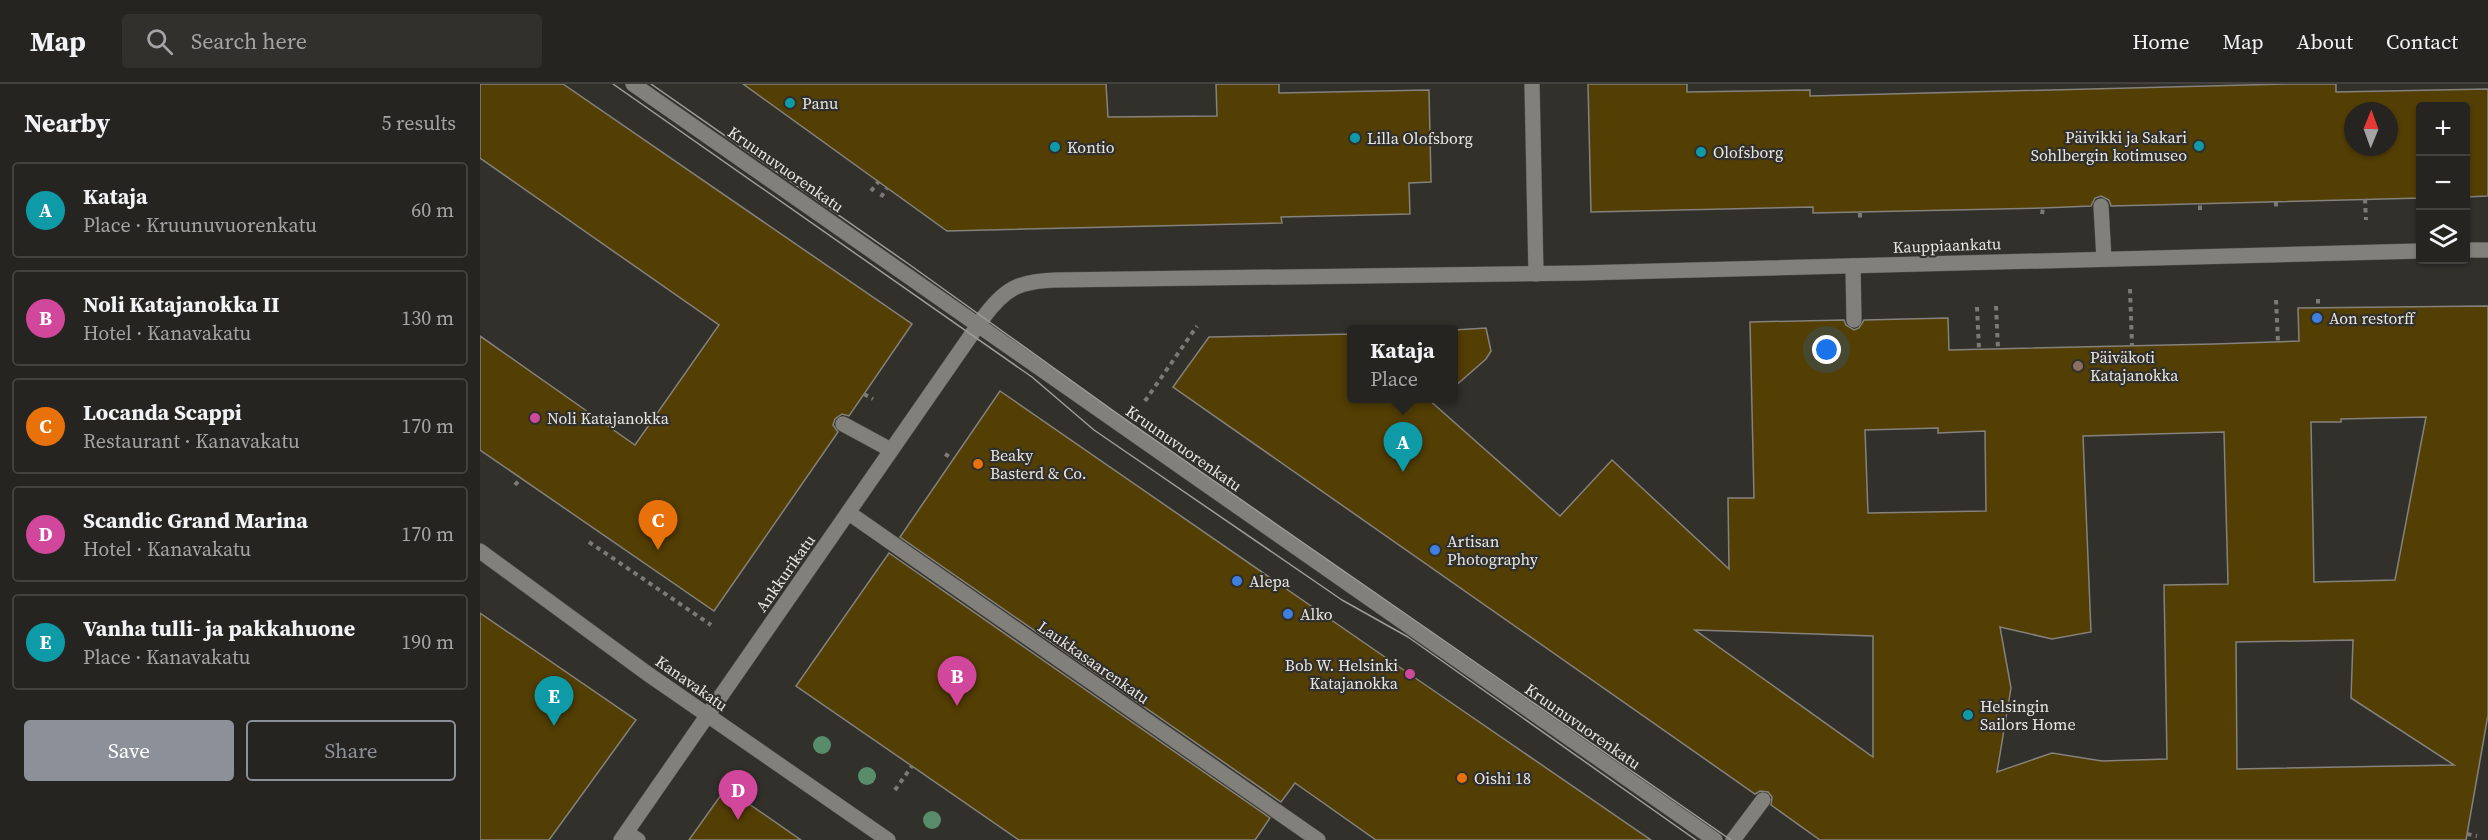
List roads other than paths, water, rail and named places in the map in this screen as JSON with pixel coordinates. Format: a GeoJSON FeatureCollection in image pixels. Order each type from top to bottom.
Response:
{"type":"FeatureCollection","features":[{"type":"Feature","properties":{"kind":"street","name":"Kruunuvuorenkatu"},"geometry":{"type":"LineString","coordinates":[[633,84],[1715,840]]}},
{"type":"Feature","properties":{"kind":"street"},"geometry":{"type":"LineString","coordinates":[[1532,84],[1536,274]]}},
{"type":"Feature","properties":{"kind":"street"},"geometry":{"type":"LineString","coordinates":[[2101,206],[2103,259]]}},
{"type":"Feature","properties":{"kind":"street"},"geometry":{"type":"LineString","coordinates":[[2470,250],[2488,250]]}},
{"type":"Feature","properties":{"kind":"street","name":"Kauppiaankatu"},"geometry":{"type":"LineString","coordinates":[[977,326],[1005,291],[1021,284],[1056,280],[1536,274],[2416,251]]}},
{"type":"Feature","properties":{"kind":"street"},"geometry":{"type":"LineString","coordinates":[[1853,266],[1854,320]]}},
{"type":"Feature","properties":{"kind":"street","name":"Ankkurikatu"},"geometry":{"type":"LineString","coordinates":[[629,838],[707,715],[977,326]]}},
{"type":"Feature","properties":{"kind":"street"},"geometry":{"type":"LineString","coordinates":[[843,424],[891,450]]}},
{"type":"Feature","properties":{"kind":"street","name":"Laukkasaarenkatu"},"geometry":{"type":"LineString","coordinates":[[849,513],[1318,840]]}},
{"type":"Feature","properties":{"kind":"street","name":"Kanavakatu"},"geometry":{"type":"LineString","coordinates":[[480,551],[707,715],[888,840]]}},
{"type":"Feature","properties":{"kind":"street"},"geometry":{"type":"LineString","coordinates":[[1734,840],[1763,800]]}},
{"type":"Feature","properties":{"kind":"tram line"},"geometry":{"type":"LineString","coordinates":[[613,84],[1032,377],[1094,430],[1342,600],[1408,637],[1696,840]]}},
{"type":"Feature","properties":{"kind":"tram line"},"geometry":{"type":"LineString","coordinates":[[651,84],[1122,417],[1731,840]]}},
{"type":"Feature","properties":{"kind":"place","name":"Panu"},"geometry":{"type":"Point","coordinates":[790,103]}},
{"type":"Feature","properties":{"kind":"place","name":"Lilla Olofsborg"},"geometry":{"type":"Point","coordinates":[1355,138]}},
{"type":"Feature","properties":{"kind":"place","name":"Päivikki ja Sakari Sohlbergin kotimuseo"},"geometry":{"type":"Point","coordinates":[2199,146]}},
{"type":"Feature","properties":{"kind":"place","name":"Kontio"},"geometry":{"type":"Point","coordinates":[1055,147]}},
{"type":"Feature","properties":{"kind":"place","name":"Olofsborg"},"geometry":{"type":"Point","coordinates":[1701,152]}},
{"type":"Feature","properties":{"kind":"place","name":"Aon restorff"},"geometry":{"type":"Point","coordinates":[2317,318]}},
{"type":"Feature","properties":{"kind":"place","name":"Päiväkoti Katajanokka"},"geometry":{"type":"Point","coordinates":[2078,366]}},
{"type":"Feature","properties":{"kind":"place","name":"Noli Katajanokka"},"geometry":{"type":"Point","coordinates":[535,418]}},
{"type":"Feature","properties":{"kind":"place","name":"Beaky Basterd & Co."},"geometry":{"type":"Point","coordinates":[978,464]}},
{"type":"Feature","properties":{"kind":"place","name":"Kataja"},"geometry":{"type":"Point","coordinates":[1403,472]}},
{"type":"Feature","properties":{"kind":"place","name":"Locanda Scappi"},"geometry":{"type":"Point","coordinates":[658,550]}},
{"type":"Feature","properties":{"kind":"place","name":"Artisan Photography"},"geometry":{"type":"Point","coordinates":[1435,550]}},
{"type":"Feature","properties":{"kind":"place","name":"Alepa"},"geometry":{"type":"Point","coordinates":[1237,581]}},
{"type":"Feature","properties":{"kind":"place","name":"Alko"},"geometry":{"type":"Point","coordinates":[1288,614]}},
{"type":"Feature","properties":{"kind":"place","name":"Bob W. Helsinki Katajanokka"},"geometry":{"type":"Point","coordinates":[1410,674]}},
{"type":"Feature","properties":{"kind":"place","name":"Noli Katajanokka II"},"geometry":{"type":"Point","coordinates":[957,706]}},
{"type":"Feature","properties":{"kind":"place","name":"Helsingin Sailors Home"},"geometry":{"type":"Point","coordinates":[1968,715]}},
{"type":"Feature","properties":{"kind":"place","name":"Vanha tulli- ja pakkahuone"},"geometry":{"type":"Point","coordinates":[554,726]}},
{"type":"Feature","properties":{"kind":"place","name":"Oishi 18"},"geometry":{"type":"Point","coordinates":[1462,778]}},
{"type":"Feature","properties":{"kind":"place","name":"Scandic Grand Marina"},"geometry":{"type":"Point","coordinates":[738,820]}}]}
